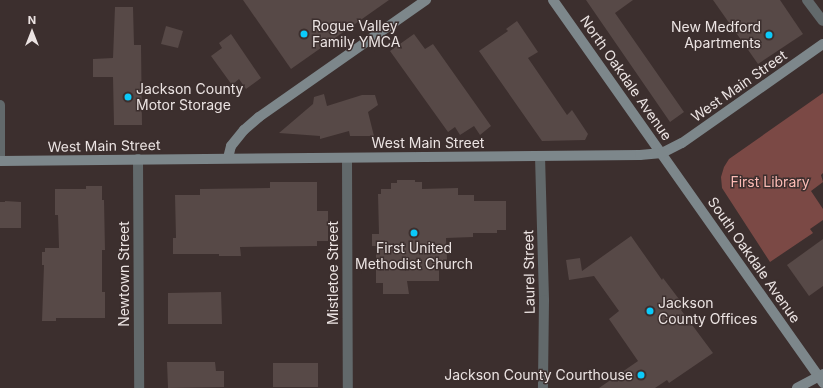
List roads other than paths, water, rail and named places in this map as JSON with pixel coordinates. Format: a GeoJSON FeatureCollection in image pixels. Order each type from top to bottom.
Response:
{"type":"FeatureCollection","features":[{"type":"Feature","properties":{"kind":"main road"},"geometry":{"type":"LineString","coordinates":[[228,158],[231,146],[244,130],[259,116],[426,0]]}},
{"type":"Feature","properties":{"kind":"main road","name":"North Oakdale Avenue"},"geometry":{"type":"LineString","coordinates":[[553,0],[662,153]]}},
{"type":"Feature","properties":{"kind":"main road","name":"West Main Street"},"geometry":{"type":"LineString","coordinates":[[0,161],[228,158],[640,156],[662,153],[682,143],[823,44]]}},
{"type":"Feature","properties":{"kind":"main road","name":"South Oakdale Avenue"},"geometry":{"type":"LineString","coordinates":[[662,153],[821,377]]}},
{"type":"Feature","properties":{"kind":"main road"},"geometry":{"type":"LineString","coordinates":[[797,388],[821,377]]}},
{"type":"Feature","properties":{"kind":"street"},"geometry":{"type":"LineString","coordinates":[[808,0],[823,21]]}},
{"type":"Feature","properties":{"kind":"street"},"geometry":{"type":"LineString","coordinates":[[0,105],[0,161]]}},
{"type":"Feature","properties":{"kind":"street","name":"Laurel Street"},"geometry":{"type":"LineString","coordinates":[[540,156],[544,300],[543,388]]}},
{"type":"Feature","properties":{"kind":"street","name":"Mistletoe Street"},"geometry":{"type":"LineString","coordinates":[[347,158],[348,388]]}},
{"type":"Feature","properties":{"kind":"street","name":"Newtown Street"},"geometry":{"type":"LineString","coordinates":[[138,159],[139,388]]}},
{"type":"Feature","properties":{"kind":"place","name":"Rogue Valley Family YMCA"},"geometry":{"type":"Point","coordinates":[304,34]}},
{"type":"Feature","properties":{"kind":"place","name":"New Medford Apartments"},"geometry":{"type":"Point","coordinates":[769,35]}},
{"type":"Feature","properties":{"kind":"place","name":"Jackson County Motor Storage"},"geometry":{"type":"Point","coordinates":[128,97]}},
{"type":"Feature","properties":{"kind":"place","name":"First United Methodist Church"},"geometry":{"type":"Point","coordinates":[414,233]}},
{"type":"Feature","properties":{"kind":"place","name":"Jackson County Offices"},"geometry":{"type":"Point","coordinates":[650,311]}},
{"type":"Feature","properties":{"kind":"place","name":"Jackson County Courthouse"},"geometry":{"type":"Point","coordinates":[641,375]}},
{"type":"Feature","properties":{"kind":"park label","name":"First Library"},"geometry":{"type":"Point","coordinates":[770,182]}}]}
